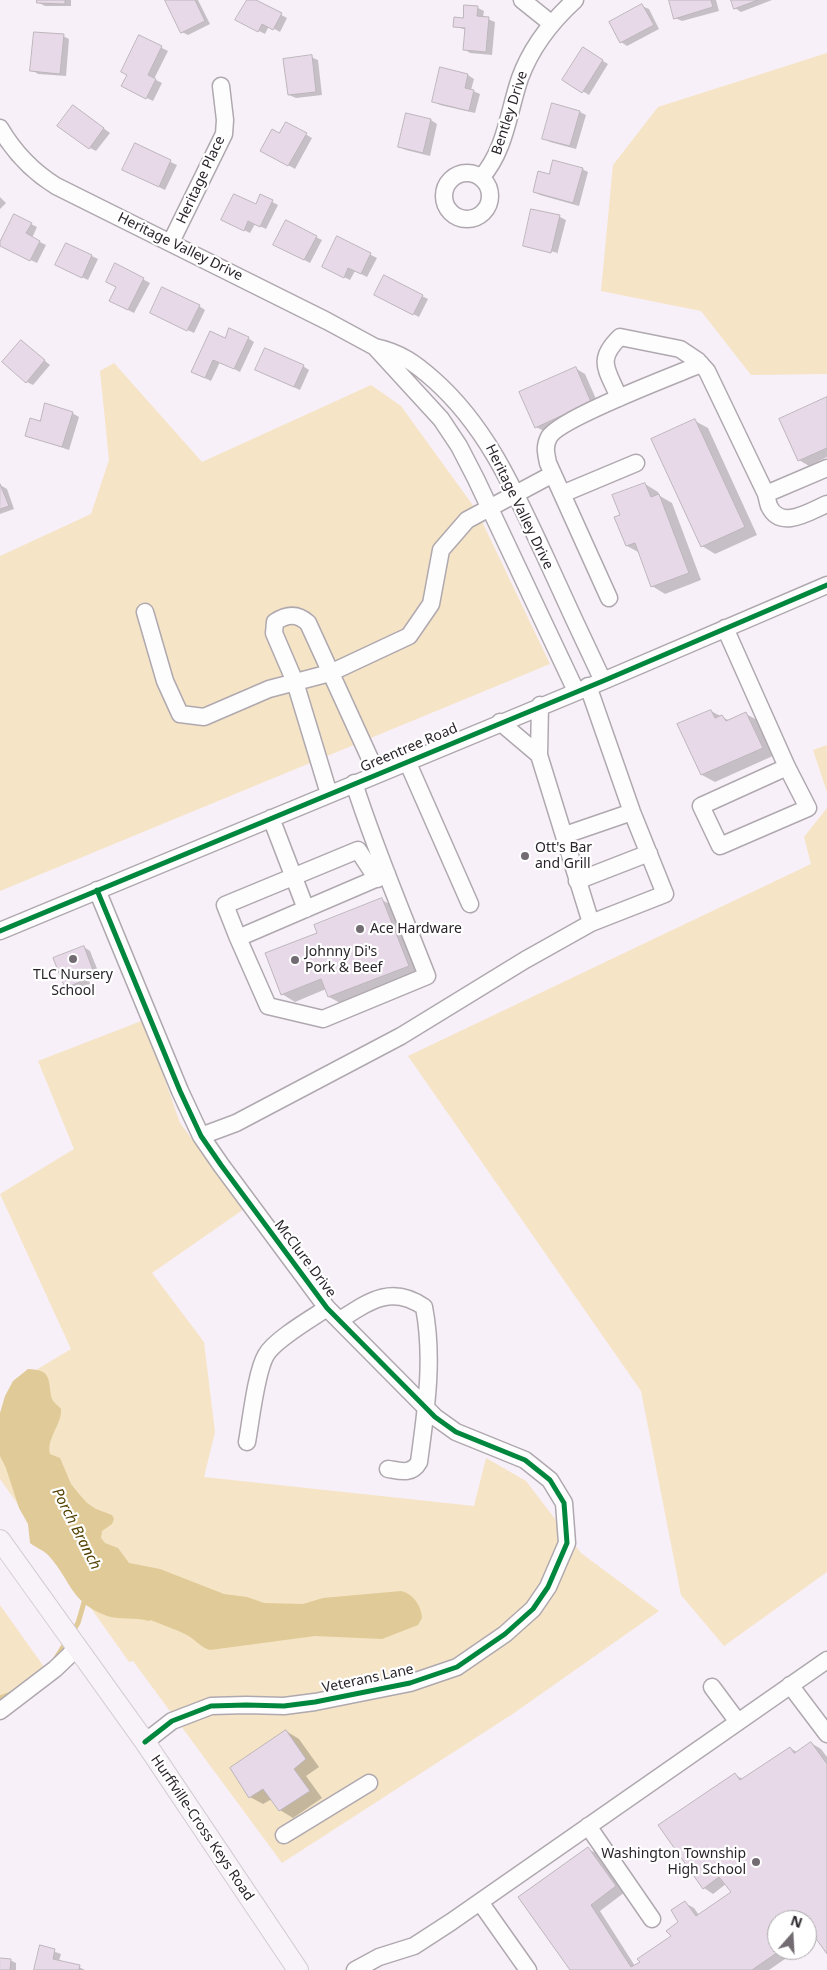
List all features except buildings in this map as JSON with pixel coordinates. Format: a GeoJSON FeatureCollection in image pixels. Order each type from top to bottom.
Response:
{"type":"FeatureCollection","features":[{"type":"Feature","properties":{"kind":"main road","name":"Hurffville-Cross Keys Road"},"geometry":{"type":"LineString","coordinates":[[0,1540],[145,1742],[298,1970]]}},
{"type":"Feature","properties":{"kind":"street"},"geometry":{"type":"LineString","coordinates":[[522,0],[552,24]]}},
{"type":"Feature","properties":{"kind":"street","name":"Bentley Drive"},"geometry":{"type":"LineString","coordinates":[[481,178],[492,166],[499,151],[520,78],[527,62],[552,24],[575,0]]}},
{"type":"Feature","properties":{"kind":"street","name":"Heritage Place"},"geometry":{"type":"LineString","coordinates":[[171,242],[224,134],[225,120],[221,86]]}},
{"type":"Feature","properties":{"kind":"street","name":"Heritage Valley Drive"},"geometry":{"type":"LineString","coordinates":[[0,128],[20,156],[47,180],[345,330],[375,348],[441,419],[460,446],[490,506],[589,686]]}},
{"type":"Feature","properties":{"kind":"street"},"geometry":{"type":"LineString","coordinates":[[619,398],[606,366],[605,355],[620,337],[680,349],[701,364],[707,371],[766,494],[769,506],[774,513],[783,518],[793,519],[827,504]]}},
{"type":"Feature","properties":{"kind":"street","name":"Heritage Valley Drive"},"geometry":{"type":"LineString","coordinates":[[375,348],[393,351],[422,369],[449,394],[483,435],[515,494],[589,686]]}},
{"type":"Feature","properties":{"kind":"street"},"geometry":{"type":"LineString","coordinates":[[610,598],[553,474],[545,448],[549,436],[558,428],[619,398],[701,364]]}},
{"type":"Feature","properties":{"kind":"street"},"geometry":{"type":"LineString","coordinates":[[562,494],[636,463]]}},
{"type":"Feature","properties":{"kind":"street"},"geometry":{"type":"LineString","coordinates":[[766,494],[827,468]]}},
{"type":"Feature","properties":{"kind":"street"},"geometry":{"type":"LineString","coordinates":[[145,612],[165,681],[180,714],[204,717],[269,689],[330,673],[409,636],[432,604],[441,550],[466,520],[553,474]]}},
{"type":"Feature","properties":{"kind":"street","name":"Greentree Road"},"geometry":{"type":"LineString","coordinates":[[0,931],[827,585]]}},
{"type":"Feature","properties":{"kind":"street"},"geometry":{"type":"LineString","coordinates":[[329,794],[295,682],[274,633],[275,622],[285,616],[294,615],[303,618],[308,623],[376,774]]}},
{"type":"Feature","properties":{"kind":"street"},"geometry":{"type":"LineString","coordinates":[[725,628],[787,767],[808,808],[720,846],[701,806],[787,767]]}},
{"type":"Feature","properties":{"kind":"street"},"geometry":{"type":"LineString","coordinates":[[201,1136],[236,1123],[401,1036],[524,960],[591,923],[665,894],[632,812],[589,686]]}},
{"type":"Feature","properties":{"kind":"street"},"geometry":{"type":"LineString","coordinates":[[540,705],[539,755],[591,923]]}},
{"type":"Feature","properties":{"kind":"street"},"geometry":{"type":"LineString","coordinates":[[500,722],[539,755]]}},
{"type":"Feature","properties":{"kind":"street"},"geometry":{"type":"LineString","coordinates":[[407,761],[470,904]]}},
{"type":"Feature","properties":{"kind":"street"},"geometry":{"type":"LineString","coordinates":[[354,783],[382,877],[427,976],[323,1019],[268,1006],[225,905],[358,850],[382,877]]}},
{"type":"Feature","properties":{"kind":"street"},"geometry":{"type":"LineString","coordinates":[[565,835],[632,812]]}},
{"type":"Feature","properties":{"kind":"street"},"geometry":{"type":"LineString","coordinates":[[271,818],[306,910]]}},
{"type":"Feature","properties":{"kind":"street"},"geometry":{"type":"LineString","coordinates":[[577,881],[649,853]]}},
{"type":"Feature","properties":{"kind":"street"},"geometry":{"type":"LineString","coordinates":[[238,938],[382,877]]}},
{"type":"Feature","properties":{"kind":"street","name":"McClure Drive"},"geometry":{"type":"LineString","coordinates":[[97,890],[180,1091],[201,1136],[327,1308],[427,1408],[456,1432],[525,1460],[550,1480],[564,1503],[566,1543],[559,1564]]}},
{"type":"Feature","properties":{"kind":"street"},"geometry":{"type":"LineString","coordinates":[[340,1320],[371,1300],[392,1296],[411,1298],[424,1307],[428,1331],[427,1408],[418,1462],[415,1468],[407,1472],[388,1469]]}},
{"type":"Feature","properties":{"kind":"street"},"geometry":{"type":"LineString","coordinates":[[247,1442],[261,1368],[266,1354],[275,1344],[327,1308]]}},
{"type":"Feature","properties":{"kind":"street","name":"Veterans Lane"},"geometry":{"type":"LineString","coordinates":[[145,1742],[172,1721],[211,1706],[284,1706],[315,1702],[410,1683],[457,1667],[505,1634],[534,1609],[548,1587],[559,1564]]}},
{"type":"Feature","properties":{"kind":"street"},"geometry":{"type":"LineString","coordinates":[[0,1711],[55,1669],[76,1647]]}},
{"type":"Feature","properties":{"kind":"street"},"geometry":{"type":"LineString","coordinates":[[355,1970],[379,1957],[414,1946],[444,1927],[827,1660]]}},
{"type":"Feature","properties":{"kind":"street"},"geometry":{"type":"LineString","coordinates":[[790,1685],[827,1734]]}},
{"type":"Feature","properties":{"kind":"street"},"geometry":{"type":"LineString","coordinates":[[712,1686],[738,1722]]}},
{"type":"Feature","properties":{"kind":"street"},"geometry":{"type":"LineString","coordinates":[[284,1835],[369,1783]]}},
{"type":"Feature","properties":{"kind":"street"},"geometry":{"type":"LineString","coordinates":[[588,1826],[652,1919]]}},
{"type":"Feature","properties":{"kind":"street"},"geometry":{"type":"LineString","coordinates":[[480,1902],[528,1970]]}},
{"type":"Feature","properties":{"kind":"shaded area"},"geometry":{"type":"Polygon","coordinates":[[[827,53],[827,374],[751,375],[701,311],[601,291],[613,165],[658,107],[827,53]]]}},
{"type":"Feature","properties":{"kind":"shaded area"},"geometry":{"type":"Polygon","coordinates":[[[114,363],[202,462],[371,385],[401,406],[477,511],[550,664],[0,891],[0,556],[91,514],[109,460],[100,371],[114,363]]]}},
{"type":"Feature","properties":{"kind":"shaded area"},"geometry":{"type":"Polygon","coordinates":[[[827,745],[827,792],[813,750],[827,745]]]}},
{"type":"Feature","properties":{"kind":"shaded area"},"geometry":{"type":"Polygon","coordinates":[[[827,808],[827,1572],[724,1646],[681,1595],[641,1391],[408,1056],[811,864],[804,837],[827,808]]]}},
{"type":"Feature","properties":{"kind":"shaded area"},"geometry":{"type":"Polygon","coordinates":[[[144,1020],[180,1123],[244,1209],[152,1273],[204,1342],[215,1432],[204,1477],[474,1506],[486,1458],[526,1481],[581,1553],[659,1611],[514,1713],[282,1863],[133,1661],[129,1662],[0,1479],[0,1430],[31,1373],[71,1349],[0,1194],[74,1149],[38,1061],[144,1020]]]}},
{"type":"Feature","properties":{"kind":"shaded area"},"geometry":{"type":"Polygon","coordinates":[[[0,1605],[54,1681],[0,1711],[0,1605]]]}},
{"type":"Feature","properties":{"kind":"water"},"geometry":{"type":"Polygon","coordinates":[[[28,1369],[45,1373],[52,1398],[61,1409],[59,1421],[50,1442],[50,1454],[60,1458],[71,1484],[87,1503],[96,1509],[112,1515],[114,1519],[112,1524],[102,1531],[101,1538],[105,1543],[118,1548],[129,1563],[160,1569],[224,1594],[247,1597],[264,1603],[303,1604],[323,1598],[401,1591],[410,1595],[420,1609],[422,1618],[418,1625],[382,1639],[315,1636],[210,1650],[187,1635],[150,1620],[112,1617],[95,1610],[78,1598],[49,1556],[30,1543],[28,1524],[19,1508],[6,1468],[0,1456],[0,1413],[5,1396],[13,1381],[28,1369]]]}},
{"type":"Feature","properties":{"kind":"waterway","name":"Porch Branch"},"geometry":{"type":"LineString","coordinates":[[72,1633],[78,1623],[85,1599]]}},
{"type":"Feature","properties":{"kind":"waterway","name":"Porch Branch"},"geometry":{"type":"LineString","coordinates":[[56,1658],[66,1642]]}},
{"type":"Feature","properties":{"kind":"waterway","name":"Porch Branch"},"geometry":{"type":"LineString","coordinates":[[0,1698],[11,1694]]}},
{"type":"Feature","properties":{"kind":"cycle path"},"geometry":{"type":"LineString","coordinates":[[0,931],[603,681],[827,585]]}},
{"type":"Feature","properties":{"kind":"cycle path"},"geometry":{"type":"LineString","coordinates":[[97,890],[180,1091],[201,1136],[221,1165],[327,1308],[435,1417],[456,1432],[525,1460],[550,1480],[564,1503],[567,1543],[548,1587],[533,1609],[505,1634],[457,1667],[410,1683],[315,1702],[284,1706],[211,1706],[172,1721],[145,1742]]}},
{"type":"Feature","properties":{"kind":"place","name":"Ott's Bar and Grill"},"geometry":{"type":"Point","coordinates":[525,856]}},
{"type":"Feature","properties":{"kind":"place","name":"Ace Hardware"},"geometry":{"type":"Point","coordinates":[360,929]}},
{"type":"Feature","properties":{"kind":"place","name":"TLC Nursery School"},"geometry":{"type":"Point","coordinates":[73,959]}},
{"type":"Feature","properties":{"kind":"place","name":"Johnny Di's Pork & Beef"},"geometry":{"type":"Point","coordinates":[295,960]}},
{"type":"Feature","properties":{"kind":"place","name":"Washington Township High School"},"geometry":{"type":"Point","coordinates":[756,1862]}}]}
